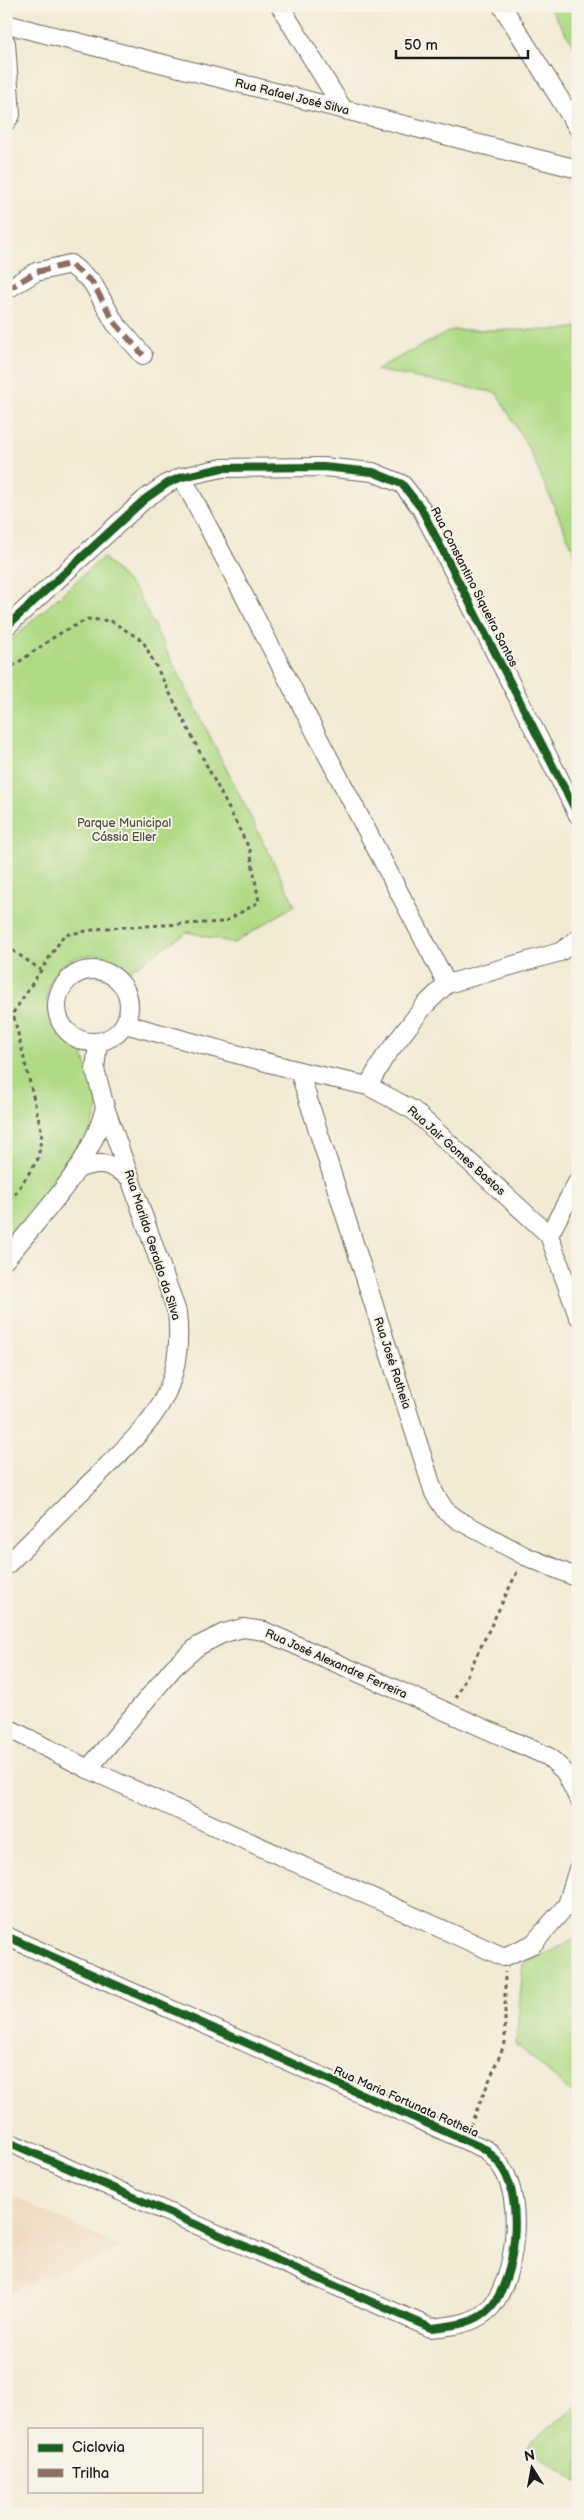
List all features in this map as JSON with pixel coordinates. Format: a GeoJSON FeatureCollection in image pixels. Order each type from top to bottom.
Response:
{"type":"FeatureCollection","features":[{"type":"Feature","properties":{"kind":"street"},"geometry":{"type":"LineString","coordinates":[[280,6],[343,109]]}},
{"type":"Feature","properties":{"kind":"street"},"geometry":{"type":"LineString","coordinates":[[502,6],[578,128]]}},
{"type":"Feature","properties":{"kind":"street","name":"Rua Rafael José Silva"},"geometry":{"type":"LineString","coordinates":[[6,24],[578,169]]}},
{"type":"Feature","properties":{"kind":"street"},"geometry":{"type":"LineString","coordinates":[[6,42],[11,115],[6,122]]}},
{"type":"Feature","properties":{"kind":"street"},"geometry":{"type":"LineString","coordinates":[[6,290],[36,272],[70,264],[92,282],[115,322],[143,355]]}},
{"type":"Feature","properties":{"kind":"street","name":"Rua Constantino Siqueira Santos"},"geometry":{"type":"LineString","coordinates":[[6,627],[145,499],[168,483],[182,477],[222,468],[323,467],[373,472],[402,484],[421,508],[578,814]]}},
{"type":"Feature","properties":{"kind":"street"},"geometry":{"type":"LineString","coordinates":[[182,477],[447,984]]}},
{"type":"Feature","properties":{"kind":"street"},"geometry":{"type":"LineString","coordinates":[[368,1086],[384,1058],[425,1005],[447,984],[560,952],[578,939]]}},
{"type":"Feature","properties":{"kind":"street"},"geometry":{"type":"LineString","coordinates":[[94,970],[109,973],[121,982],[128,995],[130,1010],[125,1024],[114,1036],[98,1043],[84,1042],[70,1035],[61,1023],[57,1009],[59,994],[67,981],[79,973],[94,970]]}},
{"type":"Feature","properties":{"kind":"street","name":"Rua Jair Gomes Bastos"},"geometry":{"type":"LineString","coordinates":[[125,1024],[299,1071],[368,1086],[413,1110],[549,1235],[578,1316]]}},
{"type":"Feature","properties":{"kind":"street","name":"Rua Marildo Geraldo da Silva"},"geometry":{"type":"LineString","coordinates":[[6,1566],[150,1422],[164,1400],[172,1380],[180,1337],[177,1312],[105,1107],[95,1069],[98,1043]]}},
{"type":"Feature","properties":{"kind":"street","name":"Rua José Rotheia"},"geometry":{"type":"LineString","coordinates":[[299,1071],[434,1494],[444,1510],[458,1520],[524,1556],[578,1578]]}},
{"type":"Feature","properties":{"kind":"street"},"geometry":{"type":"LineString","coordinates":[[6,1259],[77,1169],[100,1126],[105,1107]]}},
{"type":"Feature","properties":{"kind":"street"},"geometry":{"type":"LineString","coordinates":[[77,1169],[96,1163],[111,1165],[130,1178]]}},
{"type":"Feature","properties":{"kind":"street"},"geometry":{"type":"LineString","coordinates":[[549,1235],[578,1182]]}},
{"type":"Feature","properties":{"kind":"street","name":"Rua José Alexandre Ferreira"},"geometry":{"type":"LineString","coordinates":[[88,1769],[174,1667],[198,1646],[224,1633],[243,1628],[264,1631],[549,1757],[566,1772],[578,1798]]}},
{"type":"Feature","properties":{"kind":"street"},"geometry":{"type":"LineString","coordinates":[[6,1728],[88,1769],[504,1957],[533,1944],[567,1905],[578,1869]]}},
{"type":"Feature","properties":{"kind":"street","name":"Rua Maria Fortunata Rotheia"},"geometry":{"type":"LineString","coordinates":[[6,1936],[487,2150],[503,2168],[511,2188],[515,2219],[514,2241],[507,2278],[491,2308],[463,2325],[431,2328],[6,2141]]}},
{"type":"Feature","properties":{"kind":"path"},"geometry":{"type":"LineString","coordinates":[[6,671],[57,635],[88,619],[111,621],[143,641],[250,850],[259,902],[224,922],[104,928],[64,936],[13,1013],[42,1133],[38,1159],[16,1193],[6,1202]]}},
{"type":"Feature","properties":{"kind":"path"},"geometry":{"type":"LineString","coordinates":[[6,946],[41,970]]}},
{"type":"Feature","properties":{"kind":"path"},"geometry":{"type":"LineString","coordinates":[[449,1714],[524,1556]]}},
{"type":"Feature","properties":{"kind":"path"},"geometry":{"type":"LineString","coordinates":[[464,2140],[505,2043],[504,1957]]}},
{"type":"Feature","properties":{"kind":"shaded area"},"geometry":{"type":"Polygon","coordinates":[[[6,2193],[123,2248],[6,2293],[6,2193]]]}},
{"type":"Feature","properties":{"kind":"green space"},"geometry":{"type":"Polygon","coordinates":[[[549,6],[578,6],[578,53],[549,6]]]}},
{"type":"Feature","properties":{"kind":"green space"},"geometry":{"type":"Polygon","coordinates":[[[578,327],[578,561],[530,451],[497,393],[375,370],[452,330],[561,330],[578,327]]]}},
{"type":"Feature","properties":{"kind":"green space","name":"Parque Municipal Cássia Eller"},"geometry":{"type":"Polygon","coordinates":[[[103,557],[137,592],[295,905],[234,943],[187,932],[129,971],[114,959],[96,954],[77,957],[61,966],[50,982],[47,1001],[51,1019],[62,1034],[74,1040],[82,1052],[99,1103],[92,1128],[6,1241],[6,645],[103,557]]]}},
{"type":"Feature","properties":{"kind":"green space"},"geometry":{"type":"Polygon","coordinates":[[[578,1938],[578,2098],[516,2044],[523,1964],[578,1938]]]}},
{"type":"Feature","properties":{"kind":"green space"},"geometry":{"type":"Polygon","coordinates":[[[578,2405],[578,2482],[527,2446],[578,2405]]]}},
{"type":"Feature","properties":{"kind":"marked path"},"geometry":{"type":"LineString","coordinates":[[6,290],[36,272],[70,264],[92,282],[115,323],[143,355]]}},
{"type":"Feature","properties":{"kind":"cycle path"},"geometry":{"type":"LineString","coordinates":[[6,627],[145,499],[168,483],[182,477],[222,468],[323,467],[373,472],[402,484],[421,508],[578,815]]}},
{"type":"Feature","properties":{"kind":"cycle path"},"geometry":{"type":"LineString","coordinates":[[6,1936],[487,2150],[502,2168],[509,2182],[513,2199],[515,2218],[511,2259],[500,2294],[485,2313],[471,2321],[431,2328],[6,2141]]}}]}
